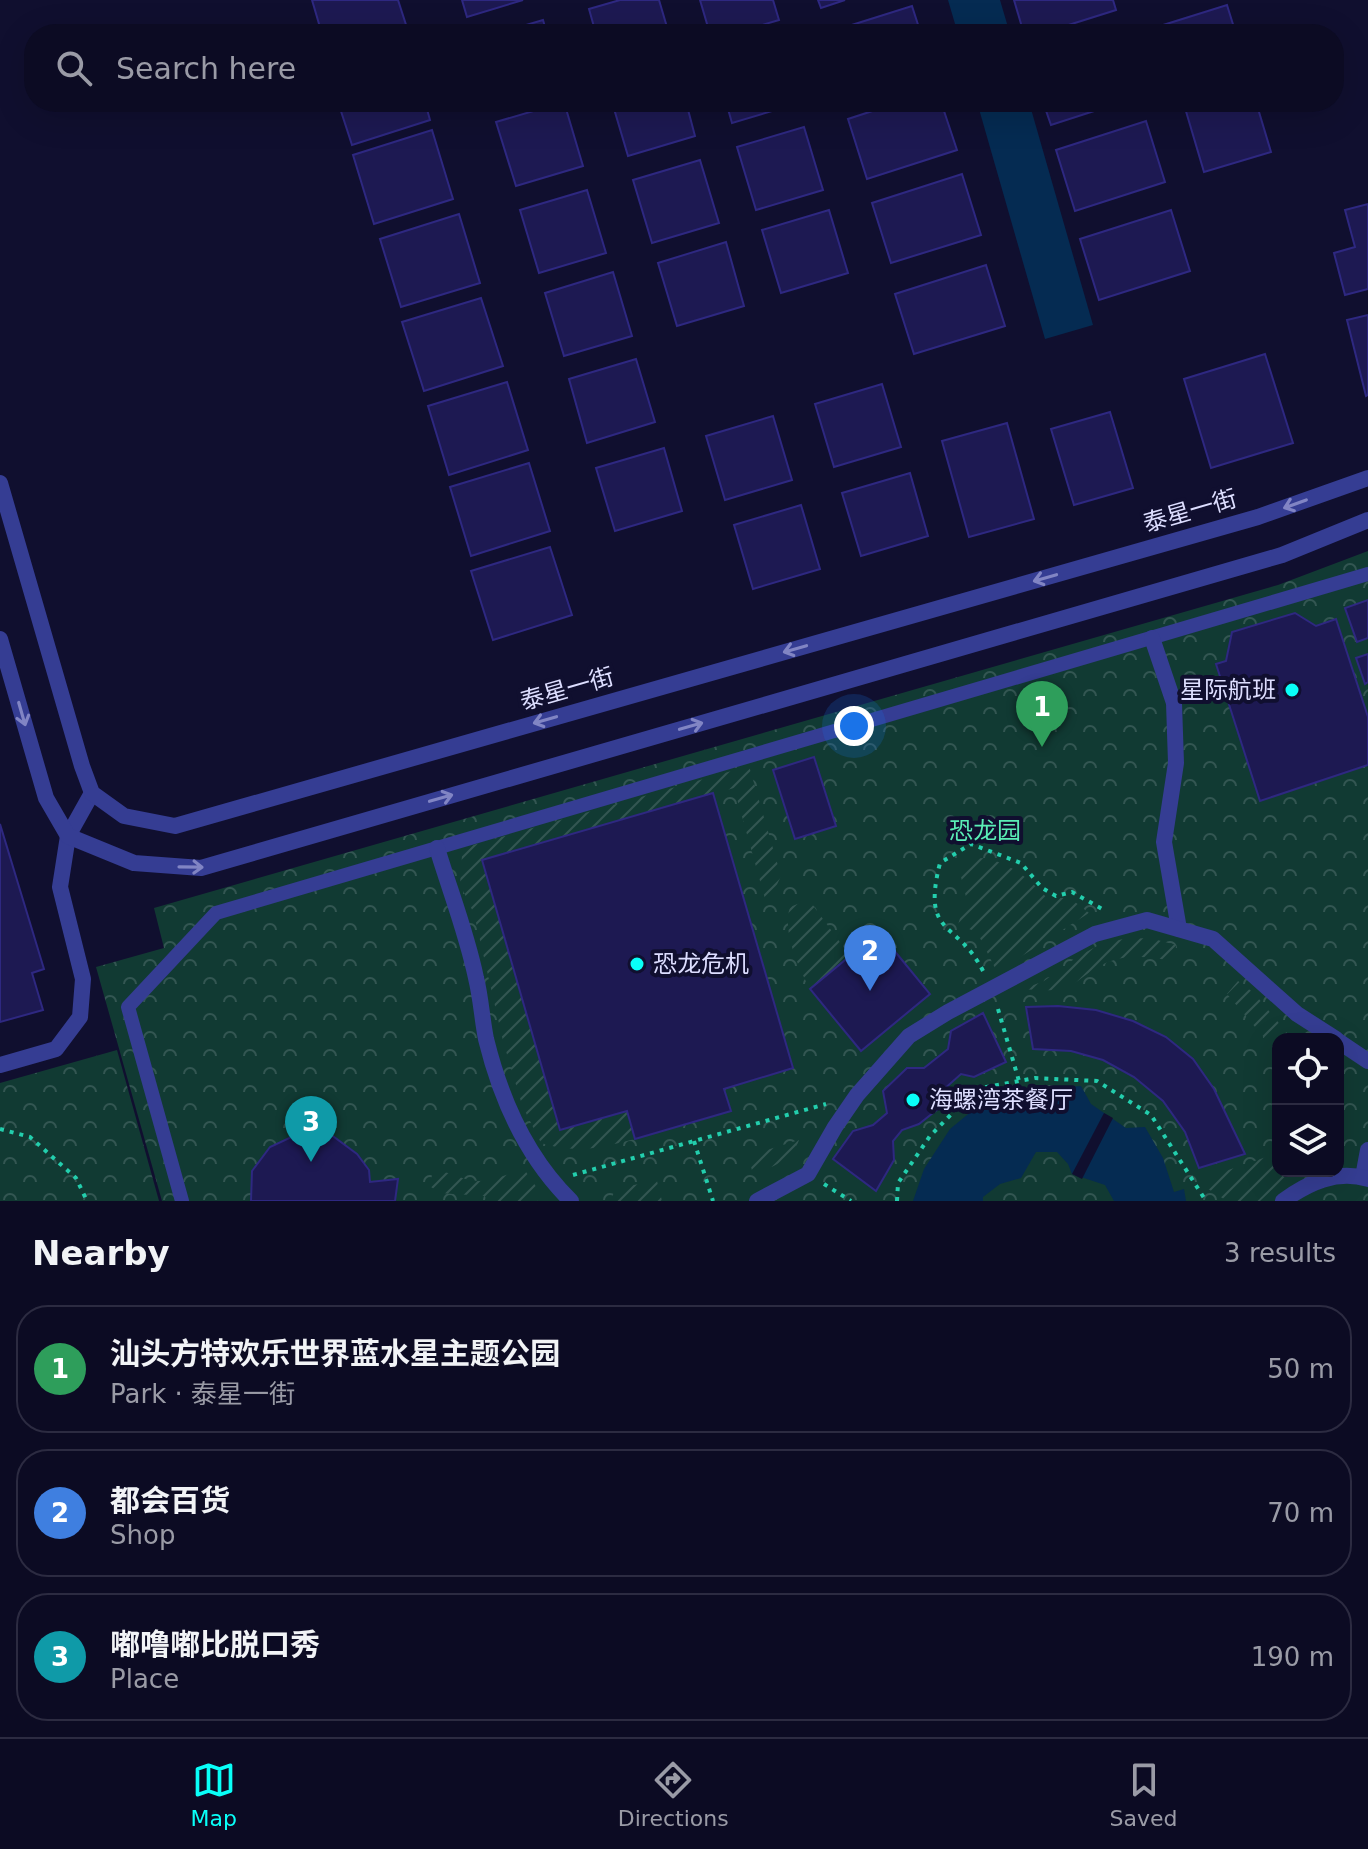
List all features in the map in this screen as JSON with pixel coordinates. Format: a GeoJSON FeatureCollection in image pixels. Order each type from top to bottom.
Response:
{"type":"FeatureCollection","features":[{"type":"Feature","properties":{"kind":"street","name":"泰星一街"},"geometry":{"type":"LineString","coordinates":[[92,793],[124,816],[175,826],[1258,517],[1368,478]]}},
{"type":"Feature","properties":{"kind":"street"},"geometry":{"type":"LineString","coordinates":[[0,483],[92,793],[68,836],[60,887],[83,979],[80,1017],[56,1049],[0,1065]]}},
{"type":"Feature","properties":{"kind":"street"},"geometry":{"type":"LineString","coordinates":[[0,639],[46,798],[68,836],[134,863],[201,868],[1282,555],[1368,520]]}},
{"type":"Feature","properties":{"kind":"street"},"geometry":{"type":"LineString","coordinates":[[1152,638],[1174,703],[1176,763],[1164,842],[1179,929]]}},
{"type":"Feature","properties":{"kind":"street"},"geometry":{"type":"LineString","coordinates":[[437,848],[476,978],[486,1038],[498,1081],[517,1131],[551,1181],[571,1201]]}},
{"type":"Feature","properties":{"kind":"street"},"geometry":{"type":"LineString","coordinates":[[757,1201],[808,1174],[857,1095],[909,1036],[1095,934],[1147,920],[1213,939],[1297,1014],[1326,1033]]}},
{"type":"Feature","properties":{"kind":"street"},"geometry":{"type":"LineString","coordinates":[[1344,1045],[1368,1061]]}},
{"type":"Feature","properties":{"kind":"street"},"geometry":{"type":"LineString","coordinates":[[1283,1201],[1305,1185],[1333,1176],[1365,1178],[1368,1150]]}},
{"type":"Feature","properties":{"kind":"lane"},"geometry":{"type":"LineString","coordinates":[[182,1201],[128,1007],[216,913],[1368,574]]}},
{"type":"Feature","properties":{"kind":"path"},"geometry":{"type":"LineString","coordinates":[[1019,1081],[992,989],[975,955],[936,916],[933,890],[940,863],[971,844],[1021,863],[1042,888],[1056,896],[1072,892],[1106,912],[1117,928]]}},
{"type":"Feature","properties":{"kind":"path"},"geometry":{"type":"LineString","coordinates":[[897,1201],[898,1183],[930,1136],[976,1089],[1035,1078],[1097,1081],[1151,1115],[1206,1201]]}},
{"type":"Feature","properties":{"kind":"path"},"geometry":{"type":"LineString","coordinates":[[551,1181],[857,1095]]}},
{"type":"Feature","properties":{"kind":"path"},"geometry":{"type":"LineString","coordinates":[[0,1129],[30,1137],[76,1178],[87,1201]]}},
{"type":"Feature","properties":{"kind":"path"},"geometry":{"type":"LineString","coordinates":[[694,1141],[713,1201]]}},
{"type":"Feature","properties":{"kind":"path"},"geometry":{"type":"LineString","coordinates":[[808,1174],[851,1201]]}},
{"type":"Feature","properties":{"kind":"green space","name":"恐龙园"},"geometry":{"type":"Polygon","coordinates":[[[1368,551],[1368,1201],[162,1201],[96,967],[164,948],[154,908],[1278,585],[1368,551]]]}},
{"type":"Feature","properties":{"kind":"green space"},"geometry":{"type":"Polygon","coordinates":[[[749,766],[781,876],[767,906],[734,788],[482,860],[560,1130],[627,1111],[635,1139],[588,1148],[541,1143],[522,1105],[503,1041],[474,914],[460,884],[462,855],[473,845],[749,766]]]}},
{"type":"Feature","properties":{"kind":"green space"},"geometry":{"type":"Polygon","coordinates":[[[985,858],[1019,873],[1047,898],[1070,898],[1089,913],[997,972],[977,932],[958,925],[966,897],[960,873],[964,859],[985,858]]]}},
{"type":"Feature","properties":{"kind":"green space"},"geometry":{"type":"Polygon","coordinates":[[[800,903],[812,904],[850,956],[810,989],[796,960],[788,927],[790,907],[800,903]]]}},
{"type":"Feature","properties":{"kind":"green space"},"geometry":{"type":"Polygon","coordinates":[[[1150,938],[1176,945],[1175,961],[1127,957],[1101,965],[1062,989],[1023,989],[1044,981],[1099,945],[1123,939],[1150,938]]]}},
{"type":"Feature","properties":{"kind":"green space"},"geometry":{"type":"Polygon","coordinates":[[[1238,981],[1254,993],[1287,1033],[1272,1033],[1272,1047],[1227,994],[1238,981]]]}},
{"type":"Feature","properties":{"kind":"green space"},"geometry":{"type":"Polygon","coordinates":[[[117,1050],[159,1201],[0,1201],[0,1083],[117,1050]]]}},
{"type":"Feature","properties":{"kind":"green space"},"geometry":{"type":"Polygon","coordinates":[[[799,1140],[786,1158],[753,1174],[748,1156],[799,1140]]]}},
{"type":"Feature","properties":{"kind":"green space"},"geometry":{"type":"Polygon","coordinates":[[[1272,1155],[1272,1177],[1296,1177],[1260,1201],[1227,1201],[1205,1187],[1208,1177],[1272,1155]]]}},
{"type":"Feature","properties":{"kind":"green space"},"geometry":{"type":"Polygon","coordinates":[[[524,1169],[537,1188],[538,1201],[489,1201],[484,1196],[440,1193],[431,1187],[432,1172],[484,1181],[524,1169]]]}},
{"type":"Feature","properties":{"kind":"green space"},"geometry":{"type":"Polygon","coordinates":[[[657,1181],[662,1201],[614,1201],[612,1197],[616,1188],[657,1181]]]}},
{"type":"Feature","properties":{"kind":"water"},"geometry":{"type":"Polygon","coordinates":[[[948,0],[1000,0],[1007,24],[955,24],[948,0]]]}},
{"type":"Feature","properties":{"kind":"water"},"geometry":{"type":"Polygon","coordinates":[[[980,112],[1032,112],[1093,325],[1045,339],[980,112]]]}},
{"type":"Feature","properties":{"kind":"water"},"geometry":{"type":"Polygon","coordinates":[[[1081,1086],[1091,1104],[1126,1128],[1145,1127],[1163,1158],[1174,1192],[1184,1189],[1186,1201],[1114,1201],[1105,1185],[1072,1174],[1057,1152],[1036,1152],[1021,1178],[1000,1184],[983,1197],[983,1201],[913,1201],[924,1169],[950,1129],[978,1106],[1009,1091],[1081,1086]]]}},
{"type":"Feature","properties":{"kind":"pier"},"geometry":{"type":"Polygon","coordinates":[[[1104,1113],[1113,1118],[1082,1179],[1072,1174],[1104,1113]]]}},
{"type":"Feature","properties":{"kind":"building"},"geometry":{"type":"Polygon","coordinates":[[[312,0],[398,0],[406,24],[319,24],[312,0]]]}},
{"type":"Feature","properties":{"kind":"building"},"geometry":{"type":"Polygon","coordinates":[[[462,0],[523,0],[467,17],[462,0]]]}},
{"type":"Feature","properties":{"kind":"building"},"geometry":{"type":"Polygon","coordinates":[[[620,0],[659,0],[666,24],[593,24],[589,9],[620,0]]]}},
{"type":"Feature","properties":{"kind":"building"},"geometry":{"type":"Polygon","coordinates":[[[700,0],[773,0],[779,20],[766,24],[707,24],[700,0]]]}},
{"type":"Feature","properties":{"kind":"building"},"geometry":{"type":"Polygon","coordinates":[[[818,0],[845,0],[821,8],[818,0]]]}},
{"type":"Feature","properties":{"kind":"building"},"geometry":{"type":"Polygon","coordinates":[[[1014,0],[1113,0],[1116,10],[1072,24],[1021,24],[1014,0]]]}},
{"type":"Feature","properties":{"kind":"building"},"geometry":{"type":"Polygon","coordinates":[[[1227,5],[1233,24],[1166,24],[1227,5]]]}},
{"type":"Feature","properties":{"kind":"building"},"geometry":{"type":"Polygon","coordinates":[[[912,6],[918,24],[855,24],[912,6]]]}},
{"type":"Feature","properties":{"kind":"building"},"geometry":{"type":"Polygon","coordinates":[[[341,112],[428,112],[430,120],[352,145],[341,112]]]}},
{"type":"Feature","properties":{"kind":"building"},"geometry":{"type":"Polygon","coordinates":[[[530,112],[567,112],[583,166],[516,186],[496,122],[530,112]]]}},
{"type":"Feature","properties":{"kind":"building"},"geometry":{"type":"Polygon","coordinates":[[[615,112],[689,112],[695,136],[628,156],[615,112]]]}},
{"type":"Feature","properties":{"kind":"building"},"geometry":{"type":"Polygon","coordinates":[[[729,112],[769,112],[732,123],[729,112]]]}},
{"type":"Feature","properties":{"kind":"building"},"geometry":{"type":"Polygon","coordinates":[[[869,112],[944,112],[957,150],[867,179],[848,119],[869,112]]]}},
{"type":"Feature","properties":{"kind":"building"},"geometry":{"type":"Polygon","coordinates":[[[1046,112],[1091,112],[1051,125],[1046,112]]]}},
{"type":"Feature","properties":{"kind":"building"},"geometry":{"type":"Polygon","coordinates":[[[1186,112],[1259,112],[1271,152],[1204,172],[1186,112]]]}},
{"type":"Feature","properties":{"kind":"building"},"geometry":{"type":"Polygon","coordinates":[[[1146,121],[1165,182],[1075,211],[1056,150],[1146,121]]]}},
{"type":"Feature","properties":{"kind":"building"},"geometry":{"type":"Polygon","coordinates":[[[804,127],[823,190],[756,210],[737,147],[804,127]]]}},
{"type":"Feature","properties":{"kind":"building"},"geometry":{"type":"Polygon","coordinates":[[[432,130],[453,199],[374,224],[353,155],[432,130]]]}},
{"type":"Feature","properties":{"kind":"building"},"geometry":{"type":"Polygon","coordinates":[[[700,160],[719,223],[652,243],[633,180],[700,160]]]}},
{"type":"Feature","properties":{"kind":"building"},"geometry":{"type":"Polygon","coordinates":[[[962,174],[981,235],[891,263],[872,203],[962,174]]]}},
{"type":"Feature","properties":{"kind":"building"},"geometry":{"type":"Polygon","coordinates":[[[587,190],[606,253],[539,273],[520,210],[587,190]]]}},
{"type":"Feature","properties":{"kind":"building"},"geometry":{"type":"Polygon","coordinates":[[[1368,204],[1368,289],[1345,295],[1334,253],[1355,247],[1345,210],[1368,204]]]}},
{"type":"Feature","properties":{"kind":"building"},"geometry":{"type":"Polygon","coordinates":[[[829,210],[848,273],[781,293],[762,230],[829,210]]]}},
{"type":"Feature","properties":{"kind":"building"},"geometry":{"type":"Polygon","coordinates":[[[1171,210],[1190,271],[1099,300],[1080,239],[1171,210]]]}},
{"type":"Feature","properties":{"kind":"building"},"geometry":{"type":"Polygon","coordinates":[[[459,214],[480,283],[401,307],[380,239],[459,214]]]}},
{"type":"Feature","properties":{"kind":"building"},"geometry":{"type":"Polygon","coordinates":[[[726,242],[744,306],[677,326],[658,263],[726,242]]]}},
{"type":"Feature","properties":{"kind":"building"},"geometry":{"type":"Polygon","coordinates":[[[986,265],[1005,326],[914,354],[895,294],[986,265]]]}},
{"type":"Feature","properties":{"kind":"building"},"geometry":{"type":"Polygon","coordinates":[[[613,272],[632,336],[564,356],[545,293],[613,272]]]}},
{"type":"Feature","properties":{"kind":"building"},"geometry":{"type":"Polygon","coordinates":[[[481,298],[503,366],[424,391],[402,322],[481,298]]]}},
{"type":"Feature","properties":{"kind":"building"},"geometry":{"type":"Polygon","coordinates":[[[1368,315],[1368,395],[1366,396],[1347,320],[1368,315]]]}},
{"type":"Feature","properties":{"kind":"building"},"geometry":{"type":"Polygon","coordinates":[[[1265,354],[1293,443],[1211,468],[1184,379],[1265,354]]]}},
{"type":"Feature","properties":{"kind":"building"},"geometry":{"type":"Polygon","coordinates":[[[636,359],[655,422],[587,443],[569,379],[636,359]]]}},
{"type":"Feature","properties":{"kind":"building"},"geometry":{"type":"Polygon","coordinates":[[[507,382],[528,450],[449,475],[428,406],[507,382]]]}},
{"type":"Feature","properties":{"kind":"building"},"geometry":{"type":"Polygon","coordinates":[[[882,384],[901,447],[834,467],[815,404],[882,384]]]}},
{"type":"Feature","properties":{"kind":"building"},"geometry":{"type":"Polygon","coordinates":[[[1110,412],[1133,488],[1074,505],[1051,429],[1110,412]]]}},
{"type":"Feature","properties":{"kind":"building"},"geometry":{"type":"Polygon","coordinates":[[[773,416],[792,480],[725,500],[706,436],[773,416]]]}},
{"type":"Feature","properties":{"kind":"building"},"geometry":{"type":"Polygon","coordinates":[[[1007,423],[1034,519],[969,537],[942,441],[1007,423]]]}},
{"type":"Feature","properties":{"kind":"building"},"geometry":{"type":"Polygon","coordinates":[[[664,448],[682,511],[615,531],[596,468],[664,448]]]}},
{"type":"Feature","properties":{"kind":"building"},"geometry":{"type":"Polygon","coordinates":[[[529,463],[550,531],[471,556],[450,487],[529,463]]]}},
{"type":"Feature","properties":{"kind":"building"},"geometry":{"type":"Polygon","coordinates":[[[910,473],[928,536],[861,556],[842,493],[910,473]]]}},
{"type":"Feature","properties":{"kind":"building"},"geometry":{"type":"Polygon","coordinates":[[[801,505],[820,569],[753,589],[734,525],[801,505]]]}},
{"type":"Feature","properties":{"kind":"building"},"geometry":{"type":"Polygon","coordinates":[[[550,547],[572,615],[493,640],[471,571],[550,547]]]}},
{"type":"Feature","properties":{"kind":"building"},"geometry":{"type":"Polygon","coordinates":[[[1368,600],[1368,638],[1357,642],[1345,608],[1368,600]]]}},
{"type":"Feature","properties":{"kind":"building","name":"星际航班"},"geometry":{"type":"Polygon","coordinates":[[[1295,613],[1316,626],[1336,619],[1368,717],[1368,765],[1260,801],[1216,664],[1226,661],[1232,632],[1295,613]]]}},
{"type":"Feature","properties":{"kind":"building"},"geometry":{"type":"Polygon","coordinates":[[[1368,654],[1368,682],[1365,684],[1356,658],[1368,654]]]}},
{"type":"Feature","properties":{"kind":"building"},"geometry":{"type":"Polygon","coordinates":[[[814,757],[836,826],[795,839],[773,770],[814,757]]]}},
{"type":"Feature","properties":{"kind":"building","name":"恐龙危机"},"geometry":{"type":"Polygon","coordinates":[[[713,793],[793,1068],[724,1089],[731,1111],[635,1139],[627,1111],[560,1130],[482,860],[713,793]]]}},
{"type":"Feature","properties":{"kind":"building"},"geometry":{"type":"Polygon","coordinates":[[[0,824],[44,969],[32,973],[43,1010],[0,1022],[0,824]]]}},
{"type":"Feature","properties":{"kind":"building"},"geometry":{"type":"Polygon","coordinates":[[[879,932],[930,994],[861,1051],[810,989],[879,932]]]}},
{"type":"Feature","properties":{"kind":"building"},"geometry":{"type":"Polygon","coordinates":[[[1026,1007],[1096,1010],[1133,1021],[1166,1037],[1193,1059],[1214,1089],[1245,1154],[1199,1168],[1185,1132],[1163,1101],[1134,1077],[1103,1060],[1071,1051],[1033,1049],[1026,1007]]]}},
{"type":"Feature","properties":{"kind":"building","name":"海螺湾茶餐厅"},"geometry":{"type":"Polygon","coordinates":[[[983,1013],[1006,1062],[974,1077],[961,1074],[943,1090],[938,1109],[919,1124],[902,1130],[893,1141],[894,1160],[876,1191],[833,1159],[853,1131],[873,1125],[887,1113],[883,1091],[907,1068],[924,1068],[948,1049],[951,1031],[983,1013]]]}},
{"type":"Feature","properties":{"kind":"building"},"geometry":{"type":"Polygon","coordinates":[[[300,1133],[330,1134],[357,1154],[369,1170],[370,1182],[398,1179],[395,1201],[251,1201],[252,1171],[270,1147],[300,1133]]]}},
{"type":"Feature","properties":{"kind":"place","name":"星际航班"},"geometry":{"type":"Point","coordinates":[1292,690]}},
{"type":"Feature","properties":{"kind":"place","name":"汕头方特欢乐世界蓝水星主题公园"},"geometry":{"type":"Point","coordinates":[1042,747]}},
{"type":"Feature","properties":{"kind":"place","name":"恐龙危机"},"geometry":{"type":"Point","coordinates":[637,964]}},
{"type":"Feature","properties":{"kind":"place","name":"都会百货"},"geometry":{"type":"Point","coordinates":[870,991]}},
{"type":"Feature","properties":{"kind":"place","name":"海螺湾茶餐厅"},"geometry":{"type":"Point","coordinates":[913,1100]}},
{"type":"Feature","properties":{"kind":"place","name":"嘟噜嘟比脱口秀"},"geometry":{"type":"Point","coordinates":[311,1162]}}]}
